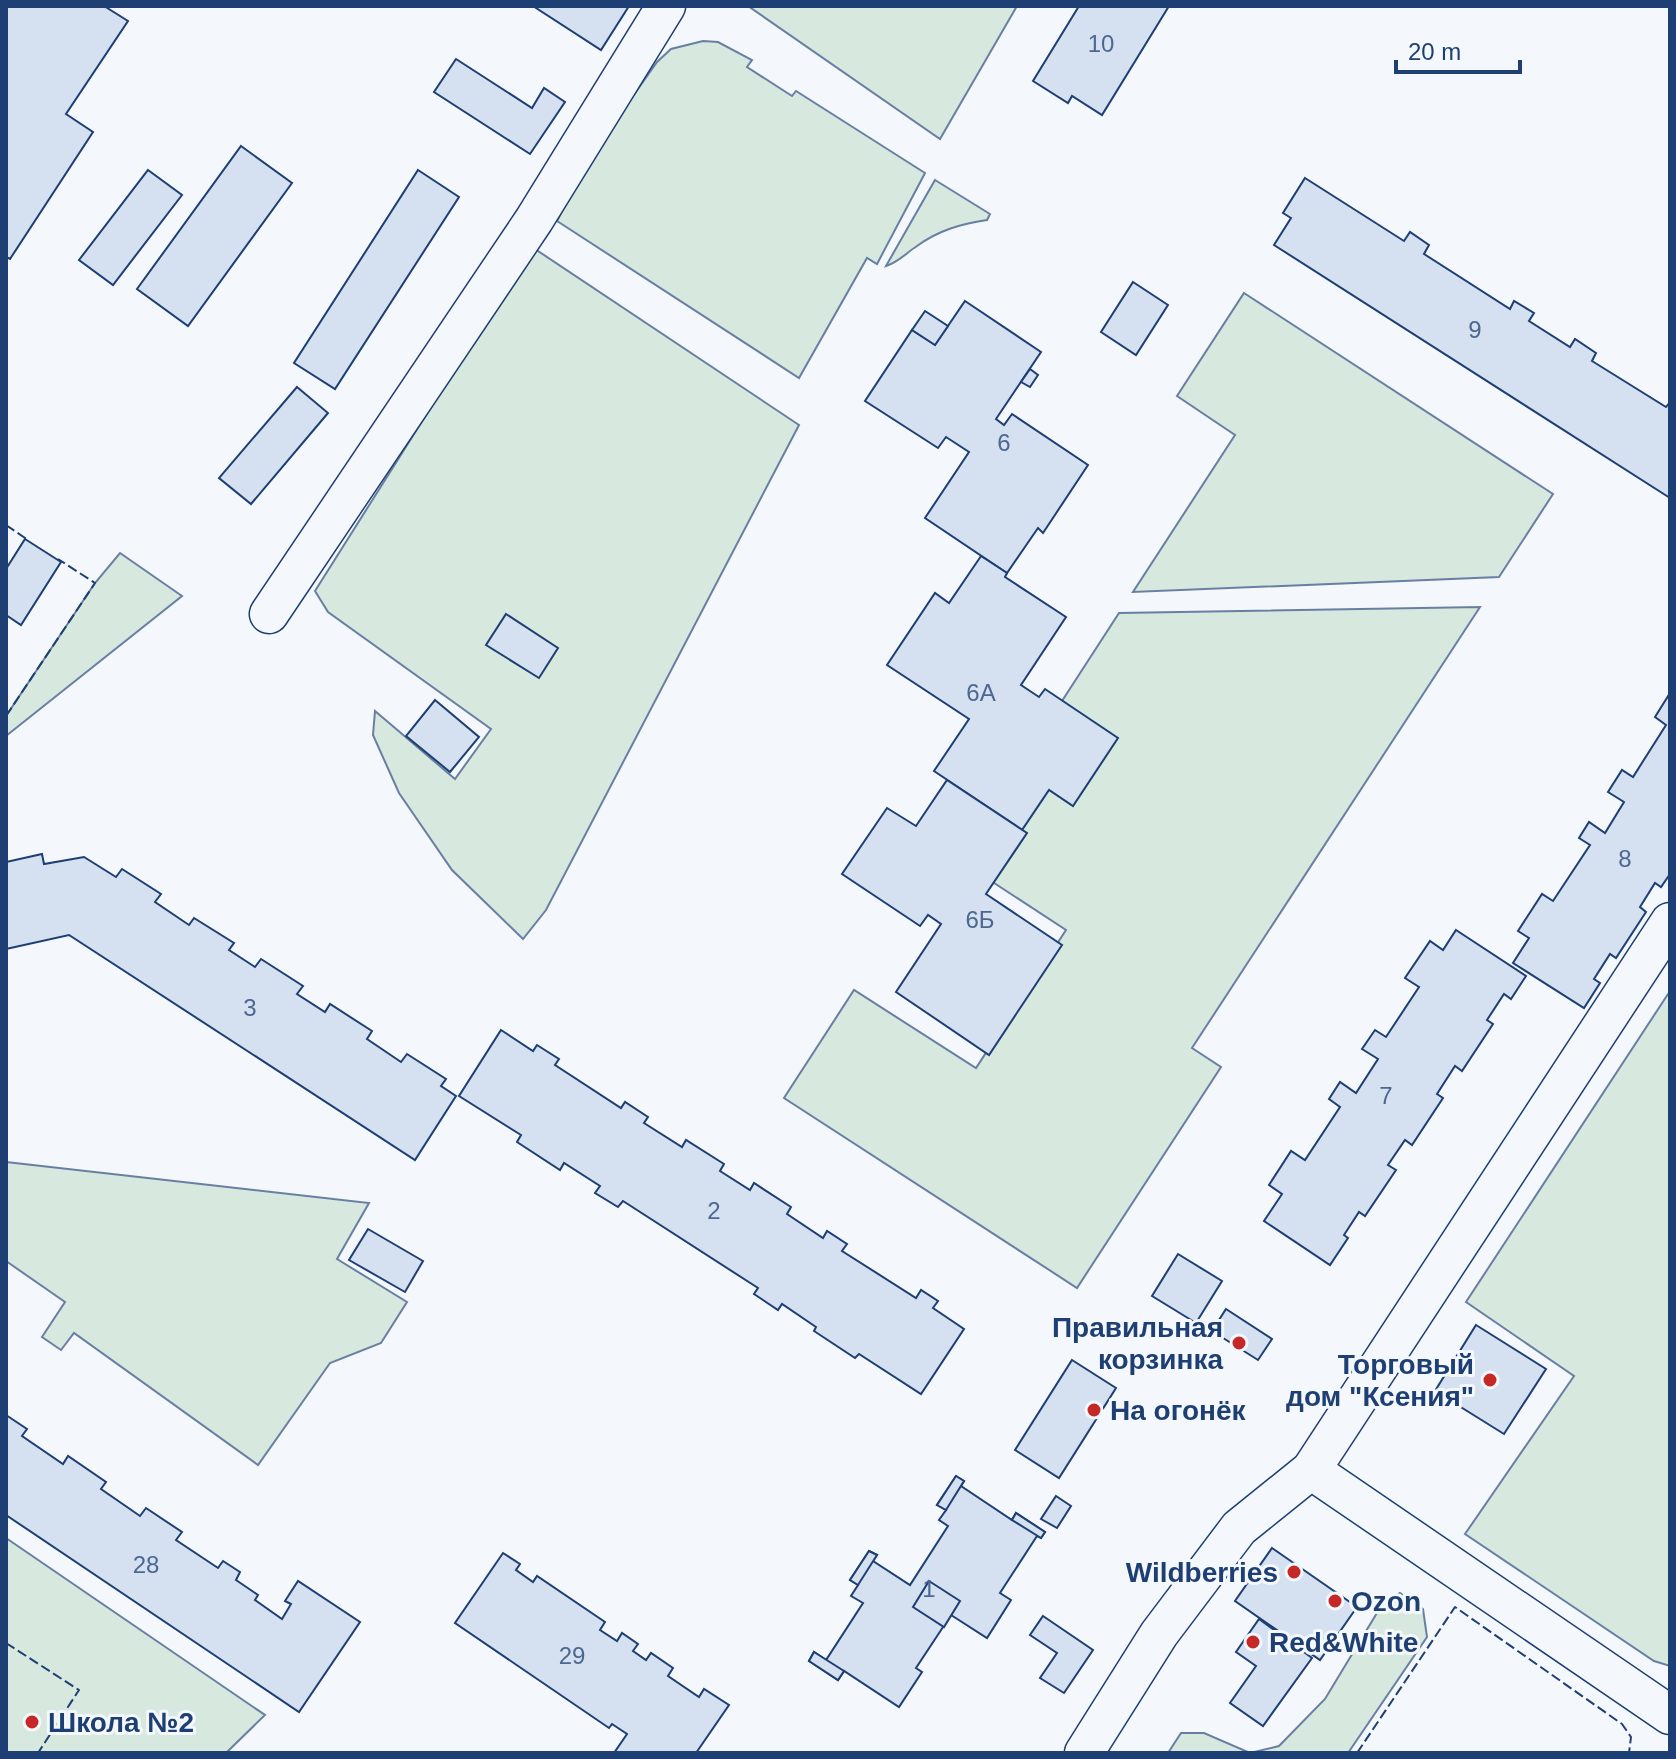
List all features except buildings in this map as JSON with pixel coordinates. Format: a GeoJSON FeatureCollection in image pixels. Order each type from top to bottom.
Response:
{"type":"FeatureCollection","features":[{"type":"Feature","properties":{"kind":"street"},"geometry":{"type":"LineString","coordinates":[[269,614],[534,220],[666,6]]}},
{"type":"Feature","properties":{"kind":"street"},"geometry":{"type":"LineString","coordinates":[[1084,1753],[1159,1634],[1239,1528],[1311,1470],[1670,922]]}},
{"type":"Feature","properties":{"kind":"street"},"geometry":{"type":"LineString","coordinates":[[1311,1470],[1670,1715]]}},
{"type":"Feature","properties":{"kind":"shaded area"},"geometry":{"type":"Polygon","coordinates":[[[748,6],[1017,6],[940,139],[748,6]]]}},
{"type":"Feature","properties":{"kind":"shaded area"},"geometry":{"type":"Polygon","coordinates":[[[703,41],[718,42],[752,60],[747,67],[792,96],[796,91],[925,173],[877,264],[867,258],[799,378],[557,221],[588,160],[657,62],[671,49],[703,41]]]}},
{"type":"Feature","properties":{"kind":"shaded area"},"geometry":{"type":"Polygon","coordinates":[[[935,180],[990,214],[987,220],[942,232],[886,266],[935,180]]]}},
{"type":"Feature","properties":{"kind":"shaded area"},"geometry":{"type":"Polygon","coordinates":[[[532,247],[799,425],[546,910],[523,939],[452,870],[399,793],[373,735],[375,711],[455,779],[491,729],[328,612],[315,591],[532,247]]]}},
{"type":"Feature","properties":{"kind":"shaded area"},"geometry":{"type":"Polygon","coordinates":[[[1244,293],[1553,494],[1499,577],[1133,592],[1235,435],[1177,396],[1244,293]]]}},
{"type":"Feature","properties":{"kind":"shaded area"},"geometry":{"type":"Polygon","coordinates":[[[120,553],[182,596],[6,736],[6,716],[95,583],[120,553]]]}},
{"type":"Feature","properties":{"kind":"shaded area"},"geometry":{"type":"Polygon","coordinates":[[[1480,607],[1192,1048],[1221,1067],[1077,1288],[784,1098],[854,990],[976,1068],[1066,930],[959,860],[1119,613],[1480,607]]]}},
{"type":"Feature","properties":{"kind":"shaded area"},"geometry":{"type":"Polygon","coordinates":[[[1670,991],[1670,1666],[1654,1661],[1465,1534],[1574,1376],[1466,1302],[1670,991]]]}},
{"type":"Feature","properties":{"kind":"shaded area"},"geometry":{"type":"Polygon","coordinates":[[[6,1162],[369,1203],[337,1259],[407,1302],[381,1343],[330,1363],[258,1465],[74,1333],[61,1350],[42,1337],[65,1302],[6,1261],[6,1162]]]}},
{"type":"Feature","properties":{"kind":"shaded area"},"geometry":{"type":"Polygon","coordinates":[[[6,1538],[265,1715],[226,1753],[6,1753],[6,1538]]]}},
{"type":"Feature","properties":{"kind":"shaded area"},"geometry":{"type":"Polygon","coordinates":[[[1400,1593],[1423,1609],[1427,1637],[1348,1753],[1250,1753],[1279,1746],[1325,1699],[1383,1603],[1400,1593]]]}},
{"type":"Feature","properties":{"kind":"shaded area"},"geometry":{"type":"Polygon","coordinates":[[[1181,1733],[1204,1733],[1250,1753],[1168,1753],[1181,1733]]]}},
{"type":"Feature","properties":{"kind":"fence"},"geometry":{"type":"LineString","coordinates":[[6,525],[28,540]]}},
{"type":"Feature","properties":{"kind":"fence"},"geometry":{"type":"LineString","coordinates":[[6,716],[95,583],[58,559]]}},
{"type":"Feature","properties":{"kind":"fence"},"geometry":{"type":"LineString","coordinates":[[1357,1753],[1455,1607],[1622,1724],[1631,1737],[1629,1753]]}},
{"type":"Feature","properties":{"kind":"fence"},"geometry":{"type":"LineString","coordinates":[[6,1643],[79,1690],[38,1753]]}},
{"type":"Feature","properties":{"kind":"place","name":"Правильная корзинка"},"geometry":{"type":"Point","coordinates":[1239,1343]}},
{"type":"Feature","properties":{"kind":"place","name":"Торговый дом \"Ксения\""},"geometry":{"type":"Point","coordinates":[1490,1380]}},
{"type":"Feature","properties":{"kind":"place","name":"На огонёк"},"geometry":{"type":"Point","coordinates":[1094,1410]}},
{"type":"Feature","properties":{"kind":"place","name":"Wildberries"},"geometry":{"type":"Point","coordinates":[1294,1572]}},
{"type":"Feature","properties":{"kind":"place","name":"Ozon"},"geometry":{"type":"Point","coordinates":[1335,1601]}},
{"type":"Feature","properties":{"kind":"place","name":"Red&White"},"geometry":{"type":"Point","coordinates":[1253,1642]}},
{"type":"Feature","properties":{"kind":"place","name":"Школа №2"},"geometry":{"type":"Point","coordinates":[32,1722]}}]}
